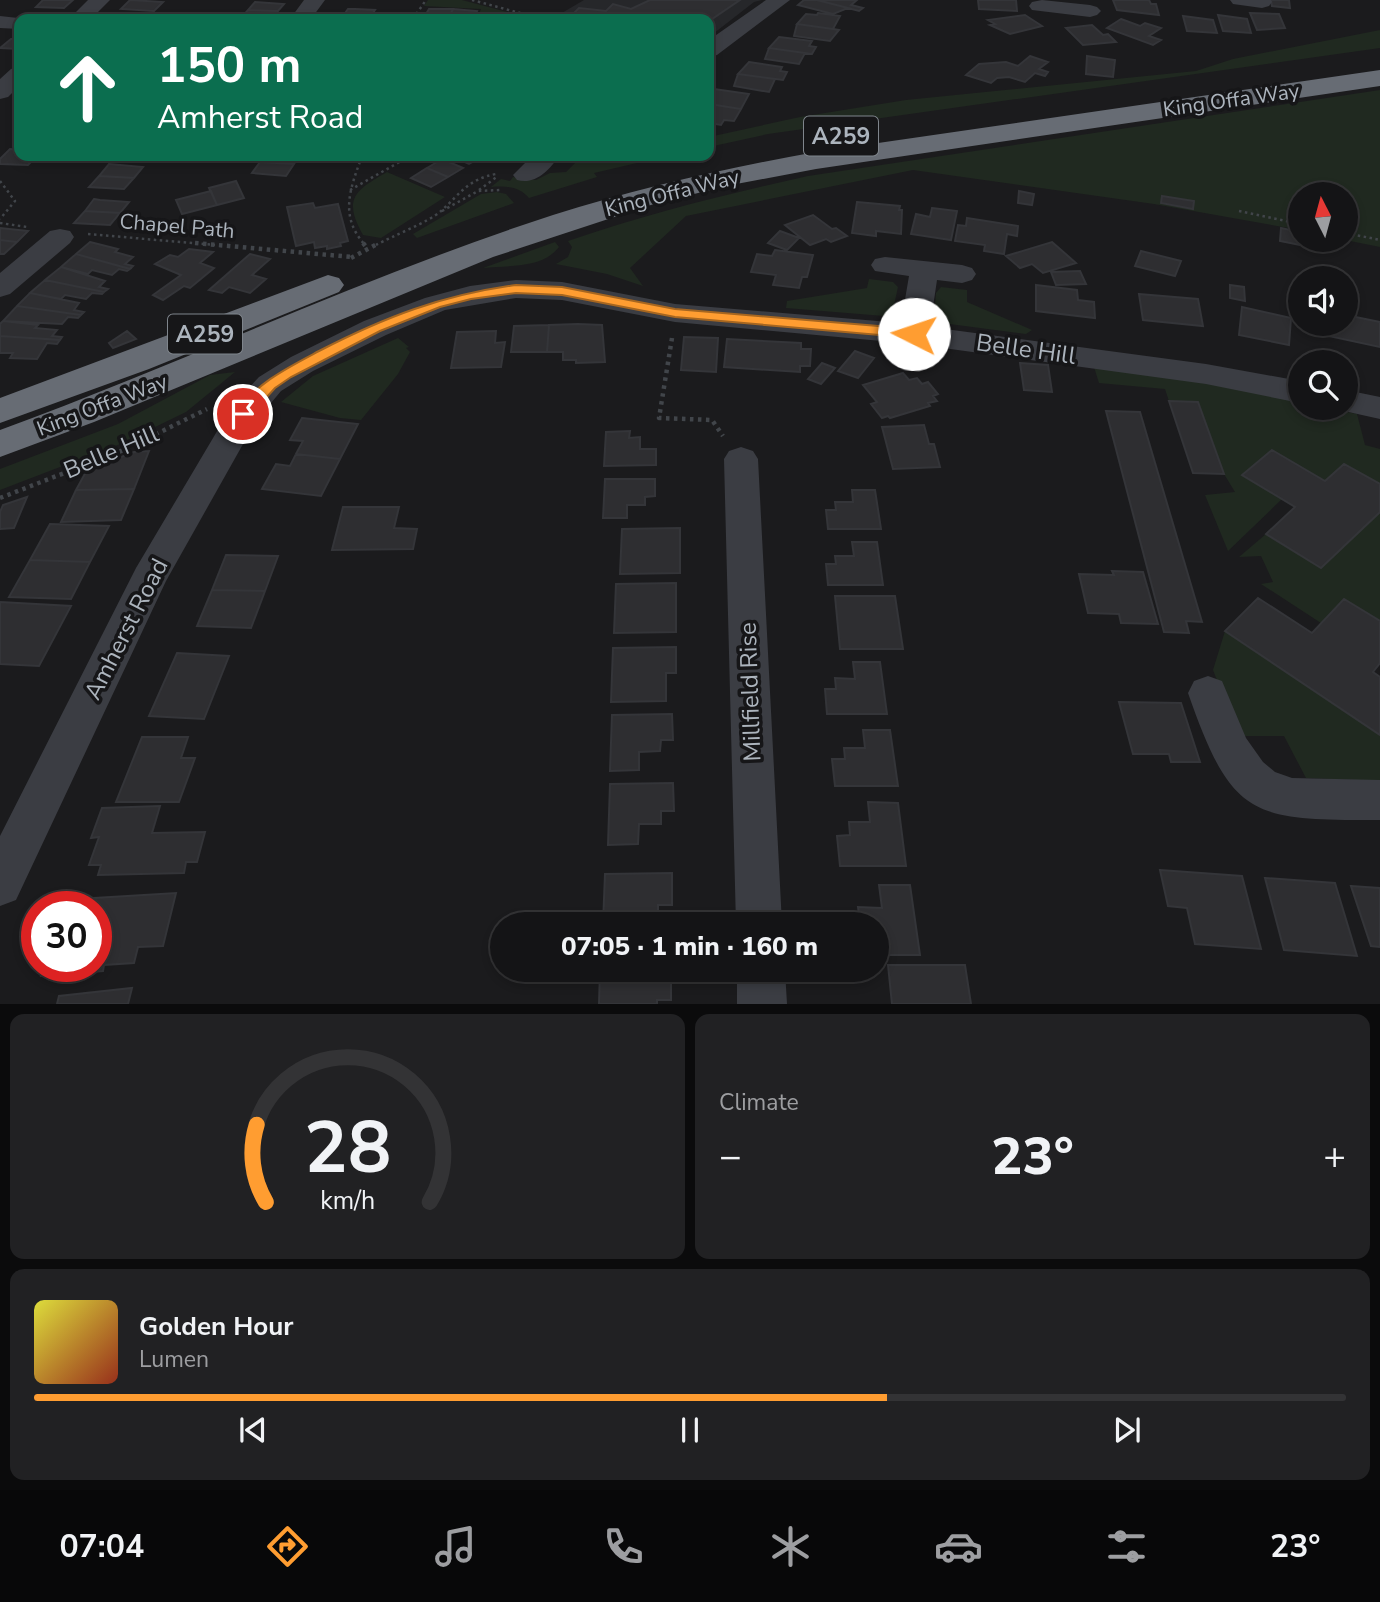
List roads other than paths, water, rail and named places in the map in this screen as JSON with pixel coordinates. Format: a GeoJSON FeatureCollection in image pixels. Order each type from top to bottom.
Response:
{"type":"FeatureCollection","features":[{"type":"Feature","properties":{"kind":"highway","name":"King Offa Way"},"geometry":{"type":"LineString","coordinates":[[714,157],[805,141],[1380,59]]}},
{"type":"Feature","properties":{"kind":"highway","name":"King Offa Way"},"geometry":{"type":"LineString","coordinates":[[0,443],[111,403],[480,252],[556,224],[649,196],[794,164],[1380,78]]}},
{"type":"Feature","properties":{"kind":"highway","name":"King Offa Way"},"geometry":{"type":"LineString","coordinates":[[0,411],[125,366],[514,212],[694,161]]}},
{"type":"Feature","properties":{"kind":"street"},"geometry":{"type":"LineString","coordinates":[[85,14],[100,0]]}},
{"type":"Feature","properties":{"kind":"street"},"geometry":{"type":"LineString","coordinates":[[304,14],[315,0]]}},
{"type":"Feature","properties":{"kind":"street"},"geometry":{"type":"LineString","coordinates":[[714,46],[780,0]]}},
{"type":"Feature","properties":{"kind":"street"},"geometry":{"type":"LineString","coordinates":[[1240,0],[1262,2]]}},
{"type":"Feature","properties":{"kind":"street"},"geometry":{"type":"LineString","coordinates":[[1039,6],[1066,4],[1090,11]]}},
{"type":"Feature","properties":{"kind":"street"},"geometry":{"type":"LineString","coordinates":[[0,92],[14,79]]}},
{"type":"Feature","properties":{"kind":"street"},"geometry":{"type":"LineString","coordinates":[[0,288],[60,233]]}},
{"type":"Feature","properties":{"kind":"street"},"geometry":{"type":"LineString","coordinates":[[885,265],[962,274]]}},
{"type":"Feature","properties":{"kind":"street"},"geometry":{"type":"LineString","coordinates":[[914,334],[924,271]]}},
{"type":"Feature","properties":{"kind":"street","name":"Belle Hill"},"geometry":{"type":"LineString","coordinates":[[270,384],[302,364],[375,328],[435,304],[470,295],[516,289],[562,291],[675,313],[914,334],[1206,374],[1288,390]]}},
{"type":"Feature","properties":{"kind":"street","name":"Amherst Road"},"geometry":{"type":"LineString","coordinates":[[0,884],[149,579],[243,414],[270,384]]}},
{"type":"Feature","properties":{"kind":"street"},"geometry":{"type":"LineString","coordinates":[[1358,403],[1380,408]]}},
{"type":"Feature","properties":{"kind":"street","name":"Millfield Rise"},"geometry":{"type":"LineString","coordinates":[[741,459],[759,912]]}},
{"type":"Feature","properties":{"kind":"street"},"geometry":{"type":"LineString","coordinates":[[1208,693],[1230,750],[1245,775],[1274,796],[1380,800]]}},
{"type":"Feature","properties":{"kind":"street"},"geometry":{"type":"LineString","coordinates":[[761,982],[762,1003]]}}]}
